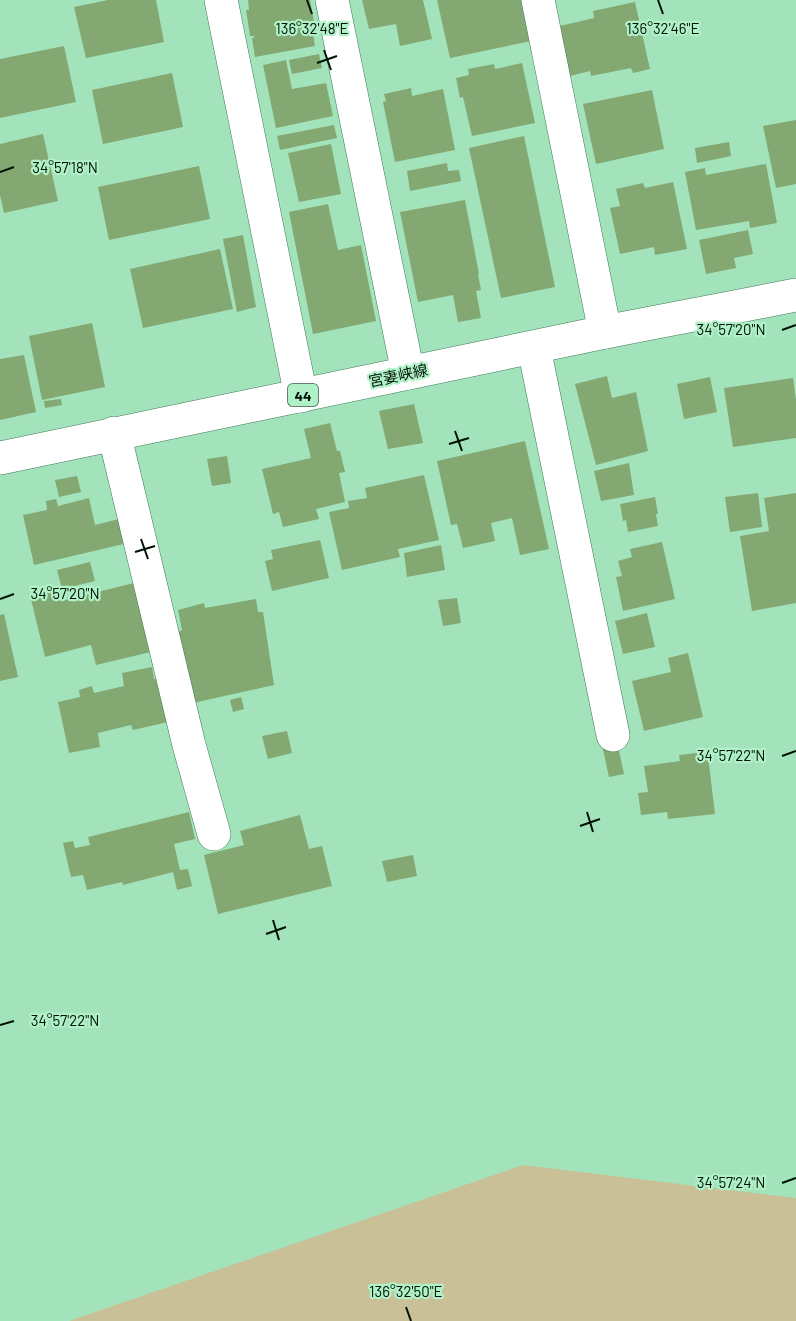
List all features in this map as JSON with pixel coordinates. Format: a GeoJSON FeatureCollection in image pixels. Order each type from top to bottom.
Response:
{"type":"FeatureCollection","features":[{"type":"Feature","properties":{"kind":"street"},"geometry":{"type":"LineString","coordinates":[[221,0],[301,396]]}},
{"type":"Feature","properties":{"kind":"street"},"geometry":{"type":"LineString","coordinates":[[332,0],[408,373]]}},
{"type":"Feature","properties":{"kind":"street"},"geometry":{"type":"LineString","coordinates":[[538,0],[605,332]]}},
{"type":"Feature","properties":{"kind":"street","name":"宮妻峡線"},"geometry":{"type":"LineString","coordinates":[[0,458],[605,332],[796,295]]}},
{"type":"Feature","properties":{"kind":"street"},"geometry":{"type":"LineString","coordinates":[[534,348],[613,735]]}},
{"type":"Feature","properties":{"kind":"street"},"geometry":{"type":"LineString","coordinates":[[114,433],[189,745],[214,834]]}},
{"type":"Feature","properties":{"kind":"shaded area"},"geometry":{"type":"Polygon","coordinates":[[[523,1165],[796,1198],[796,1321],[69,1321],[523,1165]]]}},
{"type":"Feature","properties":{"kind":"building"},"geometry":{"type":"Polygon","coordinates":[[[108,0],[156,0],[164,42],[86,58],[74,7],[108,0]]]}},
{"type":"Feature","properties":{"kind":"building"},"geometry":{"type":"Polygon","coordinates":[[[248,0],[310,0],[315,27],[312,27],[315,46],[255,57],[252,38],[254,36],[250,36],[246,10],[249,10],[248,0]]]}},
{"type":"Feature","properties":{"kind":"building"},"geometry":{"type":"Polygon","coordinates":[[[362,0],[423,0],[432,39],[400,46],[396,24],[369,29],[362,0]]]}},
{"type":"Feature","properties":{"kind":"building"},"geometry":{"type":"Polygon","coordinates":[[[437,0],[523,0],[531,41],[450,58],[437,0]]]}},
{"type":"Feature","properties":{"kind":"building"},"geometry":{"type":"Polygon","coordinates":[[[635,2],[650,69],[633,73],[631,68],[591,76],[590,71],[570,76],[560,26],[594,18],[593,11],[635,2]]]}},
{"type":"Feature","properties":{"kind":"building"},"geometry":{"type":"Polygon","coordinates":[[[64,46],[76,102],[0,118],[0,59],[64,46]]]}},
{"type":"Feature","properties":{"kind":"building"},"geometry":{"type":"Polygon","coordinates":[[[319,54],[322,68],[292,74],[289,60],[319,54]]]}},
{"type":"Feature","properties":{"kind":"building"},"geometry":{"type":"Polygon","coordinates":[[[286,60],[292,89],[326,83],[333,116],[276,128],[263,65],[286,60]]]}},
{"type":"Feature","properties":{"kind":"building"},"geometry":{"type":"Polygon","coordinates":[[[522,63],[535,123],[472,136],[456,78],[469,75],[468,69],[494,64],[495,69],[522,63]]]}},
{"type":"Feature","properties":{"kind":"building"},"geometry":{"type":"Polygon","coordinates":[[[172,73],[183,127],[103,144],[92,90],[172,73]]]}},
{"type":"Feature","properties":{"kind":"building"},"geometry":{"type":"Polygon","coordinates":[[[411,88],[412,96],[443,89],[455,150],[395,162],[383,102],[386,101],[384,94],[411,88]]]}},
{"type":"Feature","properties":{"kind":"building"},"geometry":{"type":"Polygon","coordinates":[[[652,90],[664,149],[596,164],[583,104],[652,90]]]}},
{"type":"Feature","properties":{"kind":"building"},"geometry":{"type":"Polygon","coordinates":[[[796,120],[796,184],[776,188],[763,126],[796,120]]]}},
{"type":"Feature","properties":{"kind":"building"},"geometry":{"type":"Polygon","coordinates":[[[334,125],[337,138],[280,150],[277,136],[334,125]]]}},
{"type":"Feature","properties":{"kind":"building"},"geometry":{"type":"Polygon","coordinates":[[[43,134],[58,201],[4,213],[0,195],[0,144],[43,134]]]}},
{"type":"Feature","properties":{"kind":"building"},"geometry":{"type":"Polygon","coordinates":[[[524,136],[555,287],[501,298],[469,148],[524,136]]]}},
{"type":"Feature","properties":{"kind":"building"},"geometry":{"type":"Polygon","coordinates":[[[729,142],[731,156],[697,163],[695,148],[729,142]]]}},
{"type":"Feature","properties":{"kind":"building"},"geometry":{"type":"Polygon","coordinates":[[[331,144],[341,194],[299,202],[288,153],[331,144]]]}},
{"type":"Feature","properties":{"kind":"building"},"geometry":{"type":"Polygon","coordinates":[[[447,163],[448,171],[459,170],[461,181],[410,191],[407,171],[447,163]]]}},
{"type":"Feature","properties":{"kind":"building"},"geometry":{"type":"Polygon","coordinates":[[[766,164],[777,223],[750,228],[749,221],[696,230],[685,172],[705,168],[706,175],[766,164]]]}},
{"type":"Feature","properties":{"kind":"building"},"geometry":{"type":"Polygon","coordinates":[[[199,166],[210,219],[109,240],[98,187],[199,166]]]}},
{"type":"Feature","properties":{"kind":"building"},"geometry":{"type":"Polygon","coordinates":[[[673,182],[687,249],[655,255],[654,247],[620,254],[610,208],[620,206],[616,189],[643,183],[645,188],[673,182]]]}},
{"type":"Feature","properties":{"kind":"building"},"geometry":{"type":"Polygon","coordinates":[[[465,200],[479,274],[481,290],[476,291],[481,318],[458,322],[453,295],[418,302],[400,212],[465,200]]]}},
{"type":"Feature","properties":{"kind":"building"},"geometry":{"type":"Polygon","coordinates":[[[328,204],[338,250],[361,245],[376,321],[313,334],[289,212],[328,204]]]}},
{"type":"Feature","properties":{"kind":"building"},"geometry":{"type":"Polygon","coordinates":[[[748,230],[753,254],[734,258],[736,268],[706,274],[699,240],[748,230]]]}},
{"type":"Feature","properties":{"kind":"building"},"geometry":{"type":"Polygon","coordinates":[[[243,235],[256,307],[237,312],[223,239],[243,235]]]}},
{"type":"Feature","properties":{"kind":"building"},"geometry":{"type":"Polygon","coordinates":[[[220,249],[233,309],[143,328],[130,269],[220,249]]]}},
{"type":"Feature","properties":{"kind":"building"},"geometry":{"type":"Polygon","coordinates":[[[92,323],[105,387],[42,400],[29,336],[92,323]]]}},
{"type":"Feature","properties":{"kind":"building"},"geometry":{"type":"Polygon","coordinates":[[[24,355],[36,412],[0,420],[0,359],[24,355]]]}},
{"type":"Feature","properties":{"kind":"building"},"geometry":{"type":"Polygon","coordinates":[[[607,376],[612,398],[636,392],[648,451],[596,465],[575,384],[607,376]]]}},
{"type":"Feature","properties":{"kind":"building"},"geometry":{"type":"Polygon","coordinates":[[[710,377],[717,412],[684,419],[677,384],[710,377]]]}},
{"type":"Feature","properties":{"kind":"building"},"geometry":{"type":"Polygon","coordinates":[[[793,378],[796,400],[796,438],[733,447],[724,388],[793,378]]]}},
{"type":"Feature","properties":{"kind":"building"},"geometry":{"type":"Polygon","coordinates":[[[61,399],[62,405],[45,408],[44,401],[61,399]]]}},
{"type":"Feature","properties":{"kind":"building"},"geometry":{"type":"Polygon","coordinates":[[[414,404],[423,443],[388,449],[379,411],[414,404]]]}},
{"type":"Feature","properties":{"kind":"building"},"geometry":{"type":"Polygon","coordinates":[[[330,423],[345,472],[339,473],[345,502],[316,509],[319,519],[283,527],[279,512],[273,514],[262,469],[311,458],[304,429],[330,423]]]}},
{"type":"Feature","properties":{"kind":"building"},"geometry":{"type":"Polygon","coordinates":[[[525,441],[549,549],[520,555],[512,518],[491,523],[495,541],[463,548],[457,524],[451,525],[437,461],[525,441]]]}},
{"type":"Feature","properties":{"kind":"building"},"geometry":{"type":"Polygon","coordinates":[[[227,456],[231,483],[212,486],[207,459],[227,456]]]}},
{"type":"Feature","properties":{"kind":"building"},"geometry":{"type":"Polygon","coordinates":[[[629,463],[634,495],[601,501],[594,471],[629,463]]]}},
{"type":"Feature","properties":{"kind":"building"},"geometry":{"type":"Polygon","coordinates":[[[424,475],[439,540],[398,549],[400,557],[342,570],[329,512],[349,508],[348,501],[367,498],[365,488],[424,475]]]}},
{"type":"Feature","properties":{"kind":"building"},"geometry":{"type":"Polygon","coordinates":[[[77,476],[81,492],[59,497],[55,480],[77,476]]]}},
{"type":"Feature","properties":{"kind":"building"},"geometry":{"type":"Polygon","coordinates":[[[758,493],[762,527],[730,532],[725,497],[758,493]]]}},
{"type":"Feature","properties":{"kind":"building"},"geometry":{"type":"Polygon","coordinates":[[[796,493],[796,603],[752,611],[740,536],[769,531],[764,498],[796,493]]]}},
{"type":"Feature","properties":{"kind":"building"},"geometry":{"type":"Polygon","coordinates":[[[655,497],[658,526],[628,532],[620,504],[655,497]]]}},
{"type":"Feature","properties":{"kind":"building"},"geometry":{"type":"Polygon","coordinates":[[[89,498],[95,525],[123,518],[128,543],[34,565],[23,515],[47,510],[46,501],[56,499],[58,506],[89,498]]]}},
{"type":"Feature","properties":{"kind":"building"},"geometry":{"type":"Polygon","coordinates":[[[320,540],[329,578],[272,591],[265,561],[273,559],[271,550],[320,540]]]}},
{"type":"Feature","properties":{"kind":"building"},"geometry":{"type":"Polygon","coordinates":[[[662,542],[675,599],[623,611],[616,577],[622,576],[618,561],[632,557],[630,549],[662,542]]]}},
{"type":"Feature","properties":{"kind":"building"},"geometry":{"type":"Polygon","coordinates":[[[441,545],[445,570],[407,577],[404,553],[441,545]]]}},
{"type":"Feature","properties":{"kind":"building"},"geometry":{"type":"Polygon","coordinates":[[[90,562],[95,581],[62,589],[57,570],[90,562]]]}},
{"type":"Feature","properties":{"kind":"building"},"geometry":{"type":"Polygon","coordinates":[[[138,582],[155,651],[96,665],[91,645],[45,657],[30,595],[58,588],[61,601],[138,582]]]}},
{"type":"Feature","properties":{"kind":"building"},"geometry":{"type":"Polygon","coordinates":[[[457,598],[461,623],[443,626],[438,600],[457,598]]]}},
{"type":"Feature","properties":{"kind":"building"},"geometry":{"type":"Polygon","coordinates":[[[256,599],[258,612],[263,612],[274,685],[193,703],[178,632],[182,630],[178,610],[204,603],[205,608],[256,599]]]}},
{"type":"Feature","properties":{"kind":"building"},"geometry":{"type":"Polygon","coordinates":[[[647,613],[655,647],[623,654],[615,621],[647,613]]]}},
{"type":"Feature","properties":{"kind":"building"},"geometry":{"type":"Polygon","coordinates":[[[4,614],[18,677],[0,681],[0,615],[4,614]]]}},
{"type":"Feature","properties":{"kind":"building"},"geometry":{"type":"Polygon","coordinates":[[[688,653],[703,717],[644,731],[632,681],[671,672],[668,658],[688,653]]]}},
{"type":"Feature","properties":{"kind":"building"},"geometry":{"type":"Polygon","coordinates":[[[152,667],[154,679],[158,678],[168,722],[133,730],[131,725],[98,733],[100,747],[69,753],[58,702],[80,697],[79,690],[92,686],[94,693],[124,686],[122,673],[152,667]]]}},
{"type":"Feature","properties":{"kind":"building"},"geometry":{"type":"Polygon","coordinates":[[[241,697],[244,709],[233,712],[230,700],[241,697]]]}},
{"type":"Feature","properties":{"kind":"building"},"geometry":{"type":"Polygon","coordinates":[[[287,731],[292,753],[268,759],[262,736],[287,731]]]}},
{"type":"Feature","properties":{"kind":"building"},"geometry":{"type":"Polygon","coordinates":[[[617,742],[624,774],[609,777],[602,745],[617,742]]]}},
{"type":"Feature","properties":{"kind":"building"},"geometry":{"type":"Polygon","coordinates":[[[697,753],[698,757],[708,756],[715,814],[668,819],[667,812],[641,815],[638,793],[648,792],[644,766],[680,761],[679,755],[697,753]]]}},
{"type":"Feature","properties":{"kind":"building"},"geometry":{"type":"Polygon","coordinates":[[[189,812],[195,839],[174,844],[180,870],[188,869],[192,886],[177,890],[173,872],[123,885],[122,882],[87,890],[83,875],[71,877],[63,843],[73,841],[75,848],[90,845],[88,837],[189,812]]]}},
{"type":"Feature","properties":{"kind":"building"},"geometry":{"type":"Polygon","coordinates":[[[300,815],[309,849],[322,846],[332,886],[218,914],[204,855],[244,845],[240,831],[300,815]]]}},
{"type":"Feature","properties":{"kind":"building"},"geometry":{"type":"Polygon","coordinates":[[[413,855],[417,876],[387,882],[382,861],[413,855]]]}}]}
